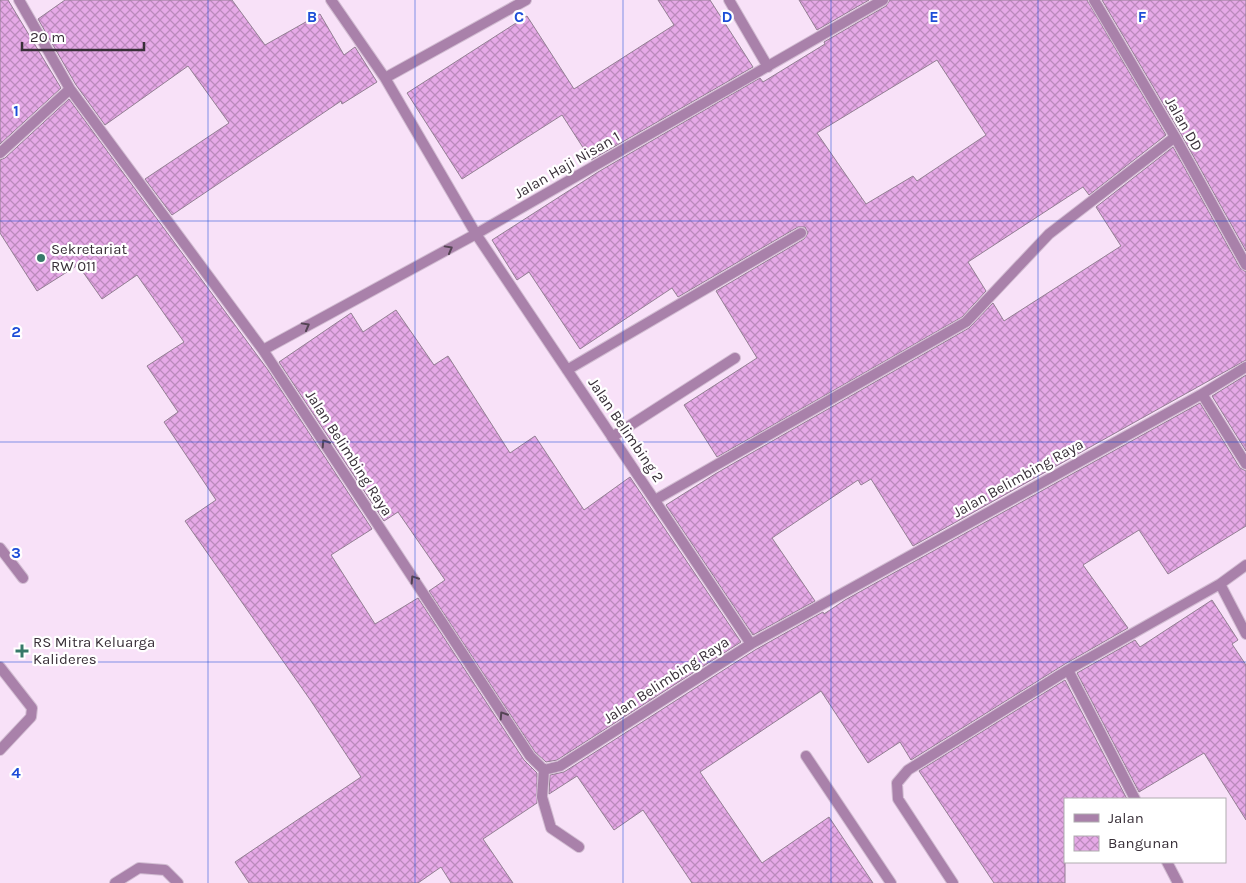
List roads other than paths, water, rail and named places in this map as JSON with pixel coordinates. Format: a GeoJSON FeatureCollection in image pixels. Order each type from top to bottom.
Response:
{"type":"FeatureCollection","features":[{"type":"Feature","properties":{"kind":"street","name":"Jalan Belimbing Raya"},"geometry":{"type":"LineString","coordinates":[[19,0],[70,89],[263,350],[530,756],[544,770],[560,766],[751,644],[1202,394],[1246,367]]}},
{"type":"Feature","properties":{"kind":"street","name":"Jalan Belimbing 2"},"geometry":{"type":"LineString","coordinates":[[331,0],[385,78],[476,234],[751,644]]}},
{"type":"Feature","properties":{"kind":"street"},"geometry":{"type":"LineString","coordinates":[[385,78],[526,0]]}},
{"type":"Feature","properties":{"kind":"street"},"geometry":{"type":"LineString","coordinates":[[729,0],[768,67]]}},
{"type":"Feature","properties":{"kind":"street","name":"Jalan Haji Nisan 1"},"geometry":{"type":"LineString","coordinates":[[263,350],[476,234],[883,0]]}},
{"type":"Feature","properties":{"kind":"street","name":"Jalan DD"},"geometry":{"type":"LineString","coordinates":[[1094,0],[1175,137],[1246,265]]}},
{"type":"Feature","properties":{"kind":"street"},"geometry":{"type":"LineString","coordinates":[[0,153],[70,89]]}},
{"type":"Feature","properties":{"kind":"street"},"geometry":{"type":"LineString","coordinates":[[655,500],[966,322],[1049,234],[1175,137]]}},
{"type":"Feature","properties":{"kind":"street"},"geometry":{"type":"LineString","coordinates":[[567,370],[801,233]]}},
{"type":"Feature","properties":{"kind":"street"},"geometry":{"type":"LineString","coordinates":[[612,437],[735,358]]}},
{"type":"Feature","properties":{"kind":"street"},"geometry":{"type":"LineString","coordinates":[[1202,394],[1246,464]]}},
{"type":"Feature","properties":{"kind":"street"},"geometry":{"type":"LineString","coordinates":[[0,548],[23,578]]}},
{"type":"Feature","properties":{"kind":"street"},"geometry":{"type":"LineString","coordinates":[[953,883],[898,799],[896,783],[908,770],[1068,670],[1220,584],[1246,565]]}},
{"type":"Feature","properties":{"kind":"street"},"geometry":{"type":"LineString","coordinates":[[1220,584],[1246,634]]}},
{"type":"Feature","properties":{"kind":"street"},"geometry":{"type":"LineString","coordinates":[[0,667],[32,708],[31,717],[0,750]]}},
{"type":"Feature","properties":{"kind":"street"},"geometry":{"type":"LineString","coordinates":[[1068,670],[1134,798]]}},
{"type":"Feature","properties":{"kind":"street"},"geometry":{"type":"LineString","coordinates":[[806,756],[891,883]]}},
{"type":"Feature","properties":{"kind":"street"},"geometry":{"type":"LineString","coordinates":[[544,770],[542,797],[551,828],[578,847]]}},
{"type":"Feature","properties":{"kind":"street"},"geometry":{"type":"LineString","coordinates":[[1168,863],[1178,883]]}},
{"type":"Feature","properties":{"kind":"street"},"geometry":{"type":"LineString","coordinates":[[115,883],[139,868],[164,870],[178,883]]}},
{"type":"Feature","properties":{"kind":"place","name":"Sekretariat RW 011"},"geometry":{"type":"Point","coordinates":[41,258]}},
{"type":"Feature","properties":{"kind":"place","name":"RS Mitra Keluarga Kalideres"},"geometry":{"type":"Point","coordinates":[22,651]}}]}
